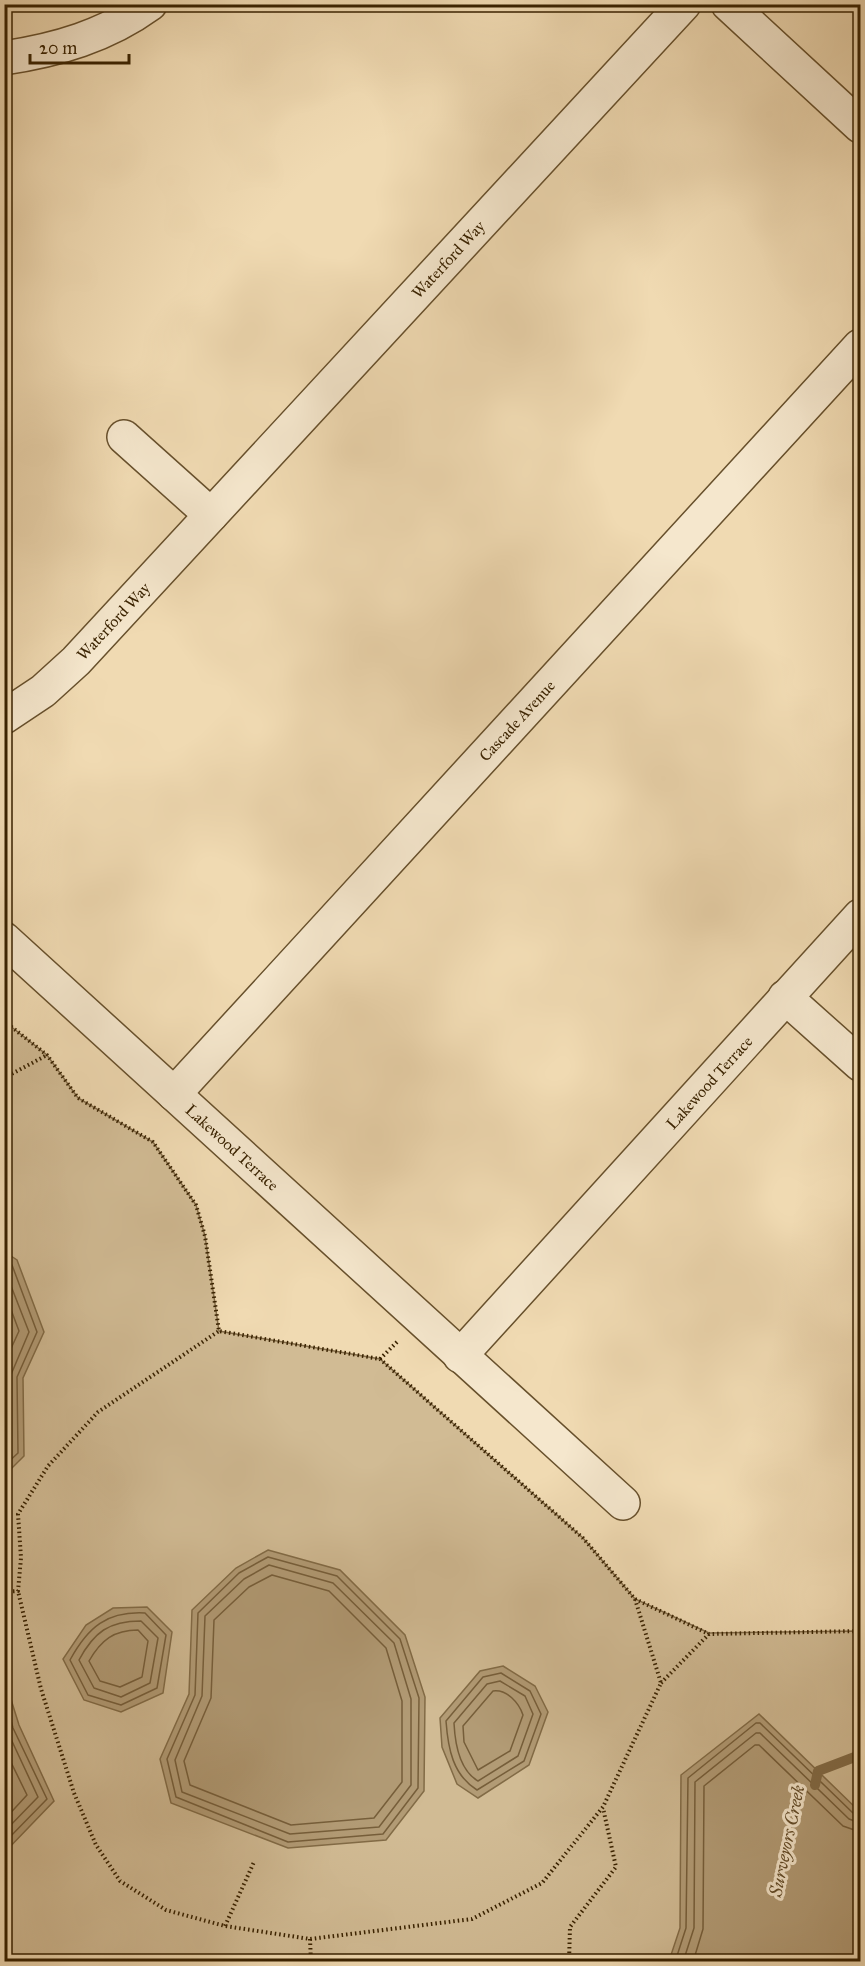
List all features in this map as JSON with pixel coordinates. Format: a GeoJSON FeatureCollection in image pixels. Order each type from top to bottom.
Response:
{"type":"FeatureCollection","features":[{"type":"Feature","properties":{"kind":"street"},"geometry":{"type":"LineString","coordinates":[[4,58],[56,49],[98,34],[150,4]]}},
{"type":"Feature","properties":{"kind":"street","name":"Waterford Way"},"geometry":{"type":"LineString","coordinates":[[4,717],[43,691],[76,661],[684,4]]}},
{"type":"Feature","properties":{"kind":"street"},"geometry":{"type":"LineString","coordinates":[[728,4],[861,126]]}},
{"type":"Feature","properties":{"kind":"street","name":"Cascade Avenue"},"geometry":{"type":"LineString","coordinates":[[174,1094],[861,346]]}},
{"type":"Feature","properties":{"kind":"street"},"geometry":{"type":"LineString","coordinates":[[124,437],[211,515]]}},
{"type":"Feature","properties":{"kind":"street","name":"Lakewood Terrace"},"geometry":{"type":"LineString","coordinates":[[460,1356],[861,916]]}},
{"type":"Feature","properties":{"kind":"street","name":"Lakewood Terrace"},"geometry":{"type":"LineString","coordinates":[[4,939],[623,1503]]}},
{"type":"Feature","properties":{"kind":"street"},"geometry":{"type":"LineString","coordinates":[[785,997],[861,1064]]}},
{"type":"Feature","properties":{"kind":"path"},"geometry":{"type":"LineString","coordinates":[[4,1021],[47,1055],[78,1098],[153,1142],[196,1205],[205,1236],[219,1331]]}},
{"type":"Feature","properties":{"kind":"path"},"geometry":{"type":"LineString","coordinates":[[4,1078],[47,1055]]}},
{"type":"Feature","properties":{"kind":"path"},"geometry":{"type":"LineString","coordinates":[[661,1683],[634,1599],[583,1538],[380,1359],[219,1331],[98,1412],[48,1466],[18,1514],[21,1558],[18,1591],[52,1727],[74,1793],[96,1845],[120,1881],[166,1910],[225,1926],[310,1939],[472,1919],[542,1883],[603,1807],[661,1683],[709,1634]]}},
{"type":"Feature","properties":{"kind":"path"},"geometry":{"type":"LineString","coordinates":[[4,1592],[18,1591]]}},
{"type":"Feature","properties":{"kind":"path"},"geometry":{"type":"LineString","coordinates":[[634,1599],[709,1634],[861,1631]]}},
{"type":"Feature","properties":{"kind":"path"},"geometry":{"type":"LineString","coordinates":[[569,1962],[570,1927],[616,1867],[603,1807]]}},
{"type":"Feature","properties":{"kind":"path"},"geometry":{"type":"LineString","coordinates":[[225,1926],[254,1862]]}},
{"type":"Feature","properties":{"kind":"path"},"geometry":{"type":"LineString","coordinates":[[310,1939],[311,1962]]}},
{"type":"Feature","properties":{"kind":"shaded area"},"geometry":{"type":"Polygon","coordinates":[[[4,1021],[47,1055],[78,1098],[153,1142],[196,1205],[205,1236],[219,1331],[380,1359],[583,1538],[635,1599],[709,1633],[860,1631],[860,1961],[5,1961],[4,1021]]]}},
{"type":"Feature","properties":{"kind":"water"},"geometry":{"type":"Polygon","coordinates":[[[5,1252],[17,1260],[44,1332],[23,1378],[24,1456],[5,1475],[5,1252]]]}},
{"type":"Feature","properties":{"kind":"water"},"geometry":{"type":"Polygon","coordinates":[[[268,1550],[340,1570],[405,1635],[425,1697],[424,1791],[386,1840],[288,1848],[171,1803],[160,1759],[189,1694],[192,1610],[236,1568],[268,1550]]]}},
{"type":"Feature","properties":{"kind":"water"},"geometry":{"type":"Polygon","coordinates":[[[147,1607],[172,1632],[163,1693],[121,1712],[84,1700],[63,1659],[86,1625],[113,1608],[147,1607]]]}},
{"type":"Feature","properties":{"kind":"water"},"geometry":{"type":"Polygon","coordinates":[[[503,1666],[535,1686],[548,1712],[529,1765],[478,1798],[457,1784],[442,1747],[440,1718],[480,1671],[503,1666]]]}},
{"type":"Feature","properties":{"kind":"water"},"geometry":{"type":"Polygon","coordinates":[[[4,1677],[19,1725],[54,1801],[5,1852],[4,1677]]]}},
{"type":"Feature","properties":{"kind":"water"},"geometry":{"type":"Polygon","coordinates":[[[759,1714],[860,1812],[860,1961],[669,1961],[680,1928],[681,1775],[759,1714]]]}},
{"type":"Feature","properties":{"kind":"waterway","name":"Surveyors Creek"},"geometry":{"type":"LineString","coordinates":[[815,1785],[818,1771],[860,1755]]}}]}
